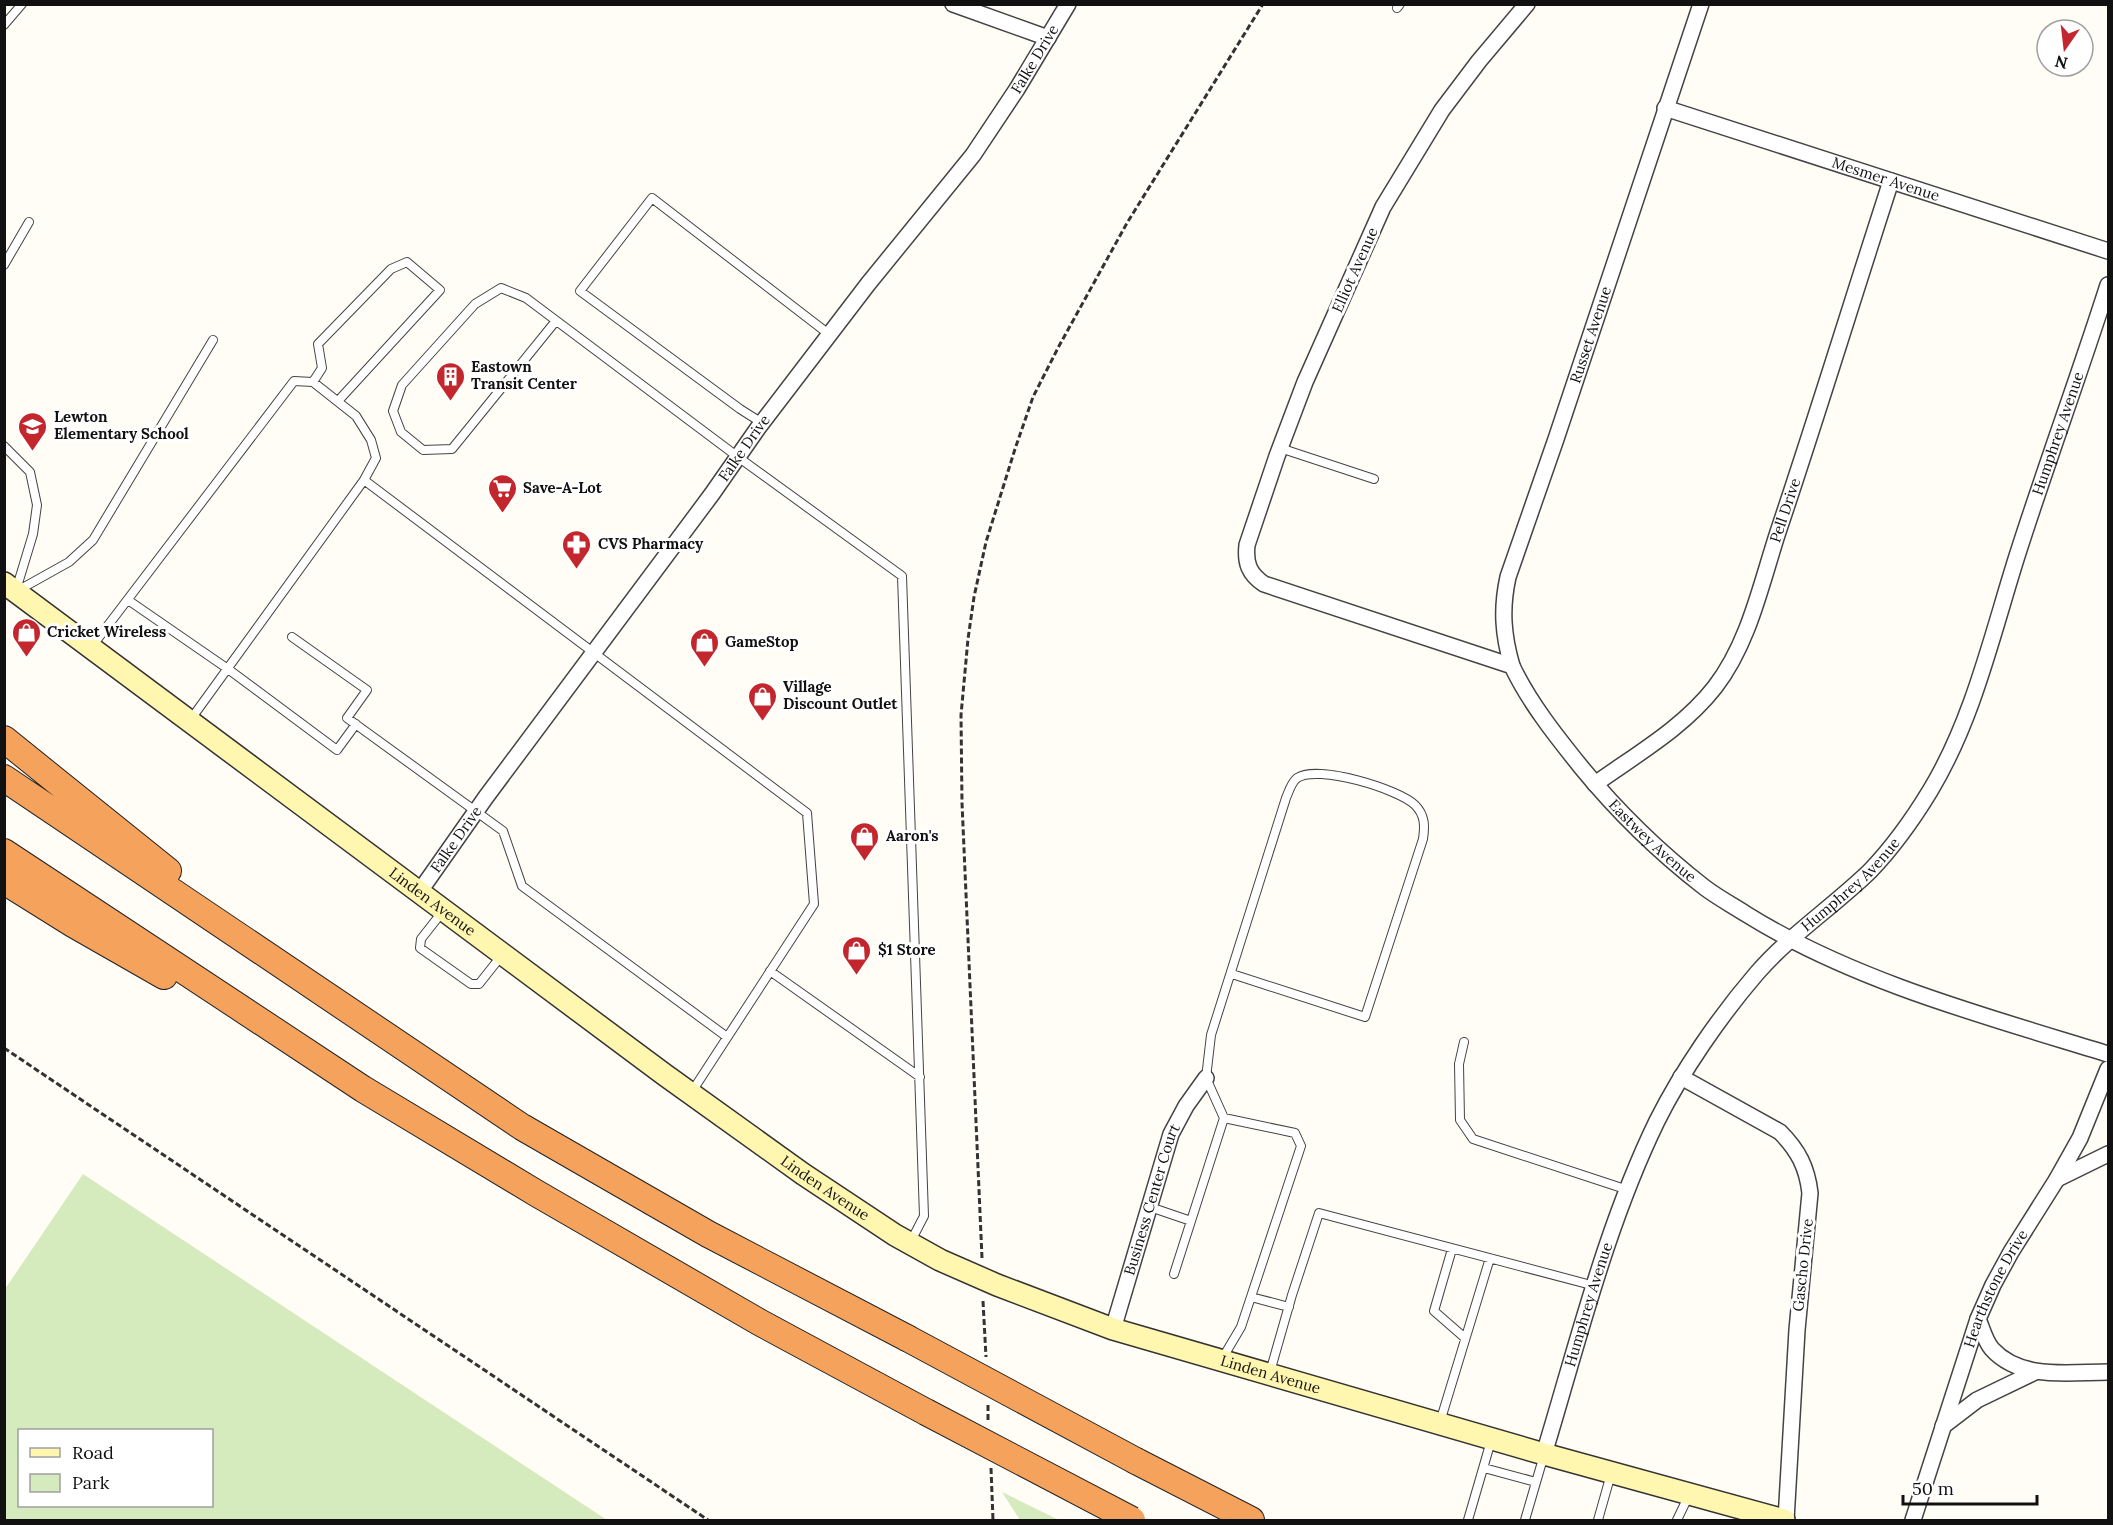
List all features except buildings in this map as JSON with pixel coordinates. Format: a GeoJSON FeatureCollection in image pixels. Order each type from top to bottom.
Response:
{"type":"FeatureCollection","features":[{"type":"Feature","properties":{"kind":"highway"},"geometry":{"type":"LineString","coordinates":[[4,739],[139,846],[249,942]]}},
{"type":"Feature","properties":{"kind":"highway"},"geometry":{"type":"LineString","coordinates":[[4,778],[522,1127],[708,1234],[1251,1521]]}},
{"type":"Feature","properties":{"kind":"highway"},"geometry":{"type":"LineString","coordinates":[[4,852],[363,1089]]}},
{"type":"Feature","properties":{"kind":"highway"},"geometry":{"type":"LineString","coordinates":[[4,881],[74,924],[363,1089],[536,1193],[701,1288],[926,1412],[1132,1521]]}},
{"type":"Feature","properties":{"kind":"main road","name":"Linden Avenue"},"geometry":{"type":"LineString","coordinates":[[10,587],[691,1094],[803,1174],[909,1243],[969,1273],[1113,1329],[1785,1521]]}},
{"type":"Feature","properties":{"kind":"street"},"geometry":{"type":"LineString","coordinates":[[953,4],[1048,38]]}},
{"type":"Feature","properties":{"kind":"street","name":"Falke Drive"},"geometry":{"type":"LineString","coordinates":[[420,891],[762,423],[973,155],[1017,89],[1068,4]]}},
{"type":"Feature","properties":{"kind":"street","name":"Elliot Avenue"},"geometry":{"type":"LineString","coordinates":[[1512,666],[1264,584],[1255,578],[1248,567],[1246,556],[1247,545],[1280,447],[1305,382],[1383,207],[1442,110],[1527,4]]}},
{"type":"Feature","properties":{"kind":"street","name":"Russet Avenue"},"geometry":{"type":"LineString","coordinates":[[1512,666],[1502,620],[1503,598],[1508,577],[1701,4]]}},
{"type":"Feature","properties":{"kind":"street","name":"Mesmer Avenue"},"geometry":{"type":"LineString","coordinates":[[1665,108],[2109,251]]}},
{"type":"Feature","properties":{"kind":"street","name":"Pell Drive"},"geometry":{"type":"LineString","coordinates":[[1595,784],[1677,726],[1715,686],[1735,654],[1743,637],[1788,504],[1891,181]]}},
{"type":"Feature","properties":{"kind":"street","name":"Humphrey Avenue"},"geometry":{"type":"LineString","coordinates":[[1544,1454],[1594,1286],[1628,1190],[1658,1119],[1681,1077],[1698,1050],[1758,973],[1882,857],[1919,808],[1949,755],[1965,718],[2020,546],[2109,285]]}},
{"type":"Feature","properties":{"kind":"street","name":"Eastwey Avenue"},"geometry":{"type":"LineString","coordinates":[[1512,666],[1538,709],[1595,784],[1652,843],[1705,888],[1791,940],[1838,963],[1910,990],[2109,1054]]}},
{"type":"Feature","properties":{"kind":"street","name":"Hearthstone Drive"},"geometry":{"type":"LineString","coordinates":[[1913,1521],[1978,1319],[2011,1252],[2080,1138],[2109,1069]]}},
{"type":"Feature","properties":{"kind":"street","name":"Gascho Drive"},"geometry":{"type":"LineString","coordinates":[[1681,1077],[1780,1132],[1801,1157],[1808,1177],[1810,1193],[1797,1330],[1785,1521]]}},
{"type":"Feature","properties":{"kind":"street","name":"Business Center Court"},"geometry":{"type":"LineString","coordinates":[[1113,1329],[1171,1134],[1186,1106],[1206,1078]]}},
{"type":"Feature","properties":{"kind":"street"},"geometry":{"type":"LineString","coordinates":[[2057,1179],[2109,1154]]}},
{"type":"Feature","properties":{"kind":"street"},"geometry":{"type":"LineString","coordinates":[[1978,1319],[1992,1349],[2012,1363],[2035,1372],[2109,1371]]}},
{"type":"Feature","properties":{"kind":"street"},"geometry":{"type":"LineString","coordinates":[[1943,1426],[1977,1400],[2035,1372]]}},
{"type":"Feature","properties":{"kind":"lane"},"geometry":{"type":"LineString","coordinates":[[4,25],[22,4]]}},
{"type":"Feature","properties":{"kind":"lane"},"geometry":{"type":"LineString","coordinates":[[762,423],[580,291],[652,198],[830,335]]}},
{"type":"Feature","properties":{"kind":"lane"},"geometry":{"type":"LineString","coordinates":[[4,264],[29,222]]}},
{"type":"Feature","properties":{"kind":"lane"},"geometry":{"type":"LineString","coordinates":[[313,382],[322,368],[318,344],[391,269],[406,262],[440,290],[338,401]]}},
{"type":"Feature","properties":{"kind":"lane"},"geometry":{"type":"LineString","coordinates":[[555,322],[452,449],[423,450],[401,432],[393,411],[402,385],[475,304],[501,288],[526,298],[555,322],[902,576],[924,1216],[909,1243]]}},
{"type":"Feature","properties":{"kind":"lane"},"geometry":{"type":"LineString","coordinates":[[10,587],[69,561],[93,540],[213,340]]}},
{"type":"Feature","properties":{"kind":"lane"},"geometry":{"type":"LineString","coordinates":[[92,646],[294,381],[313,382],[338,401],[356,416],[371,440],[376,458],[364,480],[190,721]]}},
{"type":"Feature","properties":{"kind":"lane"},"geometry":{"type":"LineString","coordinates":[[4,446],[30,472],[37,505],[33,534],[10,587]]}},
{"type":"Feature","properties":{"kind":"lane"},"geometry":{"type":"LineString","coordinates":[[1280,447],[1374,478]]}},
{"type":"Feature","properties":{"kind":"lane"},"geometry":{"type":"LineString","coordinates":[[364,480],[807,813],[814,904],[691,1094]]}},
{"type":"Feature","properties":{"kind":"lane"},"geometry":{"type":"LineString","coordinates":[[128,600],[228,669],[337,750],[356,724]]}},
{"type":"Feature","properties":{"kind":"lane"},"geometry":{"type":"LineString","coordinates":[[292,637],[367,690],[347,718],[503,831],[522,885],[727,1037]]}},
{"type":"Feature","properties":{"kind":"lane"},"geometry":{"type":"LineString","coordinates":[[1174,1274],[1224,1118],[1206,1078],[1211,1035],[1292,785],[1298,778],[1322,773],[1336,775],[1393,792],[1415,805],[1423,816],[1425,826],[1423,839],[1365,1017],[1232,974]]}},
{"type":"Feature","properties":{"kind":"lane"},"geometry":{"type":"LineString","coordinates":[[443,909],[422,939],[420,948],[471,984],[479,984],[503,954]]}},
{"type":"Feature","properties":{"kind":"lane"},"geometry":{"type":"LineString","coordinates":[[770,971],[920,1077]]}},
{"type":"Feature","properties":{"kind":"lane"},"geometry":{"type":"LineString","coordinates":[[1464,1042],[1459,1064],[1460,1120],[1473,1139],[1628,1190]]}},
{"type":"Feature","properties":{"kind":"lane"},"geometry":{"type":"LineString","coordinates":[[1221,1360],[1241,1327],[1300,1146],[1295,1133],[1224,1118]]}},
{"type":"Feature","properties":{"kind":"lane"},"geometry":{"type":"LineString","coordinates":[[1150,1207],[1191,1221]]}},
{"type":"Feature","properties":{"kind":"lane"},"geometry":{"type":"LineString","coordinates":[[1270,1373],[1319,1213],[1594,1286]]}},
{"type":"Feature","properties":{"kind":"lane"},"geometry":{"type":"LineString","coordinates":[[1452,1249],[1434,1311],[1466,1338]]}},
{"type":"Feature","properties":{"kind":"lane"},"geometry":{"type":"LineString","coordinates":[[1440,1423],[1490,1258]]}},
{"type":"Feature","properties":{"kind":"lane"},"geometry":{"type":"LineString","coordinates":[[1251,1297],[1289,1307]]}},
{"type":"Feature","properties":{"kind":"lane"},"geometry":{"type":"LineString","coordinates":[[1468,1521],[1492,1438]]}},
{"type":"Feature","properties":{"kind":"lane"},"geometry":{"type":"LineString","coordinates":[[1525,1521],[1544,1454]]}},
{"type":"Feature","properties":{"kind":"lane"},"geometry":{"type":"LineString","coordinates":[[1484,1468],[1536,1482]]}},
{"type":"Feature","properties":{"kind":"lane"},"geometry":{"type":"LineString","coordinates":[[1598,1521],[1611,1472]]}},
{"type":"Feature","properties":{"kind":"lane"},"geometry":{"type":"LineString","coordinates":[[1677,1521],[1689,1494]]}},
{"type":"Feature","properties":{"kind":"path"},"geometry":{"type":"LineString","coordinates":[[981,1262],[982,1237],[962,803],[961,715],[970,629],[986,542],[1033,397],[1059,346],[1127,223],[1263,4]]}},
{"type":"Feature","properties":{"kind":"path"},"geometry":{"type":"LineString","coordinates":[[4,1048],[708,1521]]}},
{"type":"Feature","properties":{"kind":"path"},"geometry":{"type":"LineString","coordinates":[[983,1296],[986,1361]]}},
{"type":"Feature","properties":{"kind":"path"},"geometry":{"type":"LineString","coordinates":[[987,1397],[988,1421]]}},
{"type":"Feature","properties":{"kind":"path"},"geometry":{"type":"LineString","coordinates":[[991,1468],[993,1521]]}},
{"type":"Feature","properties":{"kind":"green space"},"geometry":{"type":"Polygon","coordinates":[[[83,1174],[607,1520],[5,1520],[5,1289],[83,1174]]]}},
{"type":"Feature","properties":{"kind":"green space"},"geometry":{"type":"Polygon","coordinates":[[[1002,1492],[1059,1520],[1020,1520],[1002,1492]]]}},
{"type":"Feature","properties":{"kind":"place","name":"Eastown Transit Center"},"geometry":{"type":"Point","coordinates":[450,402]}},
{"type":"Feature","properties":{"kind":"place","name":"Lewton Elementary School"},"geometry":{"type":"Point","coordinates":[33,452]}},
{"type":"Feature","properties":{"kind":"place","name":"Save-A-Lot"},"geometry":{"type":"Point","coordinates":[502,514]}},
{"type":"Feature","properties":{"kind":"place","name":"CVS Pharmacy"},"geometry":{"type":"Point","coordinates":[577,570]}},
{"type":"Feature","properties":{"kind":"place","name":"Cricket Wireless"},"geometry":{"type":"Point","coordinates":[26,658]}},
{"type":"Feature","properties":{"kind":"place","name":"GameStop"},"geometry":{"type":"Point","coordinates":[704,668]}},
{"type":"Feature","properties":{"kind":"place","name":"Village Discount Outlet"},"geometry":{"type":"Point","coordinates":[762,722]}},
{"type":"Feature","properties":{"kind":"place","name":"Aaron's"},"geometry":{"type":"Point","coordinates":[865,862]}},
{"type":"Feature","properties":{"kind":"place","name":"$1 Store"},"geometry":{"type":"Point","coordinates":[857,976]}}]}
